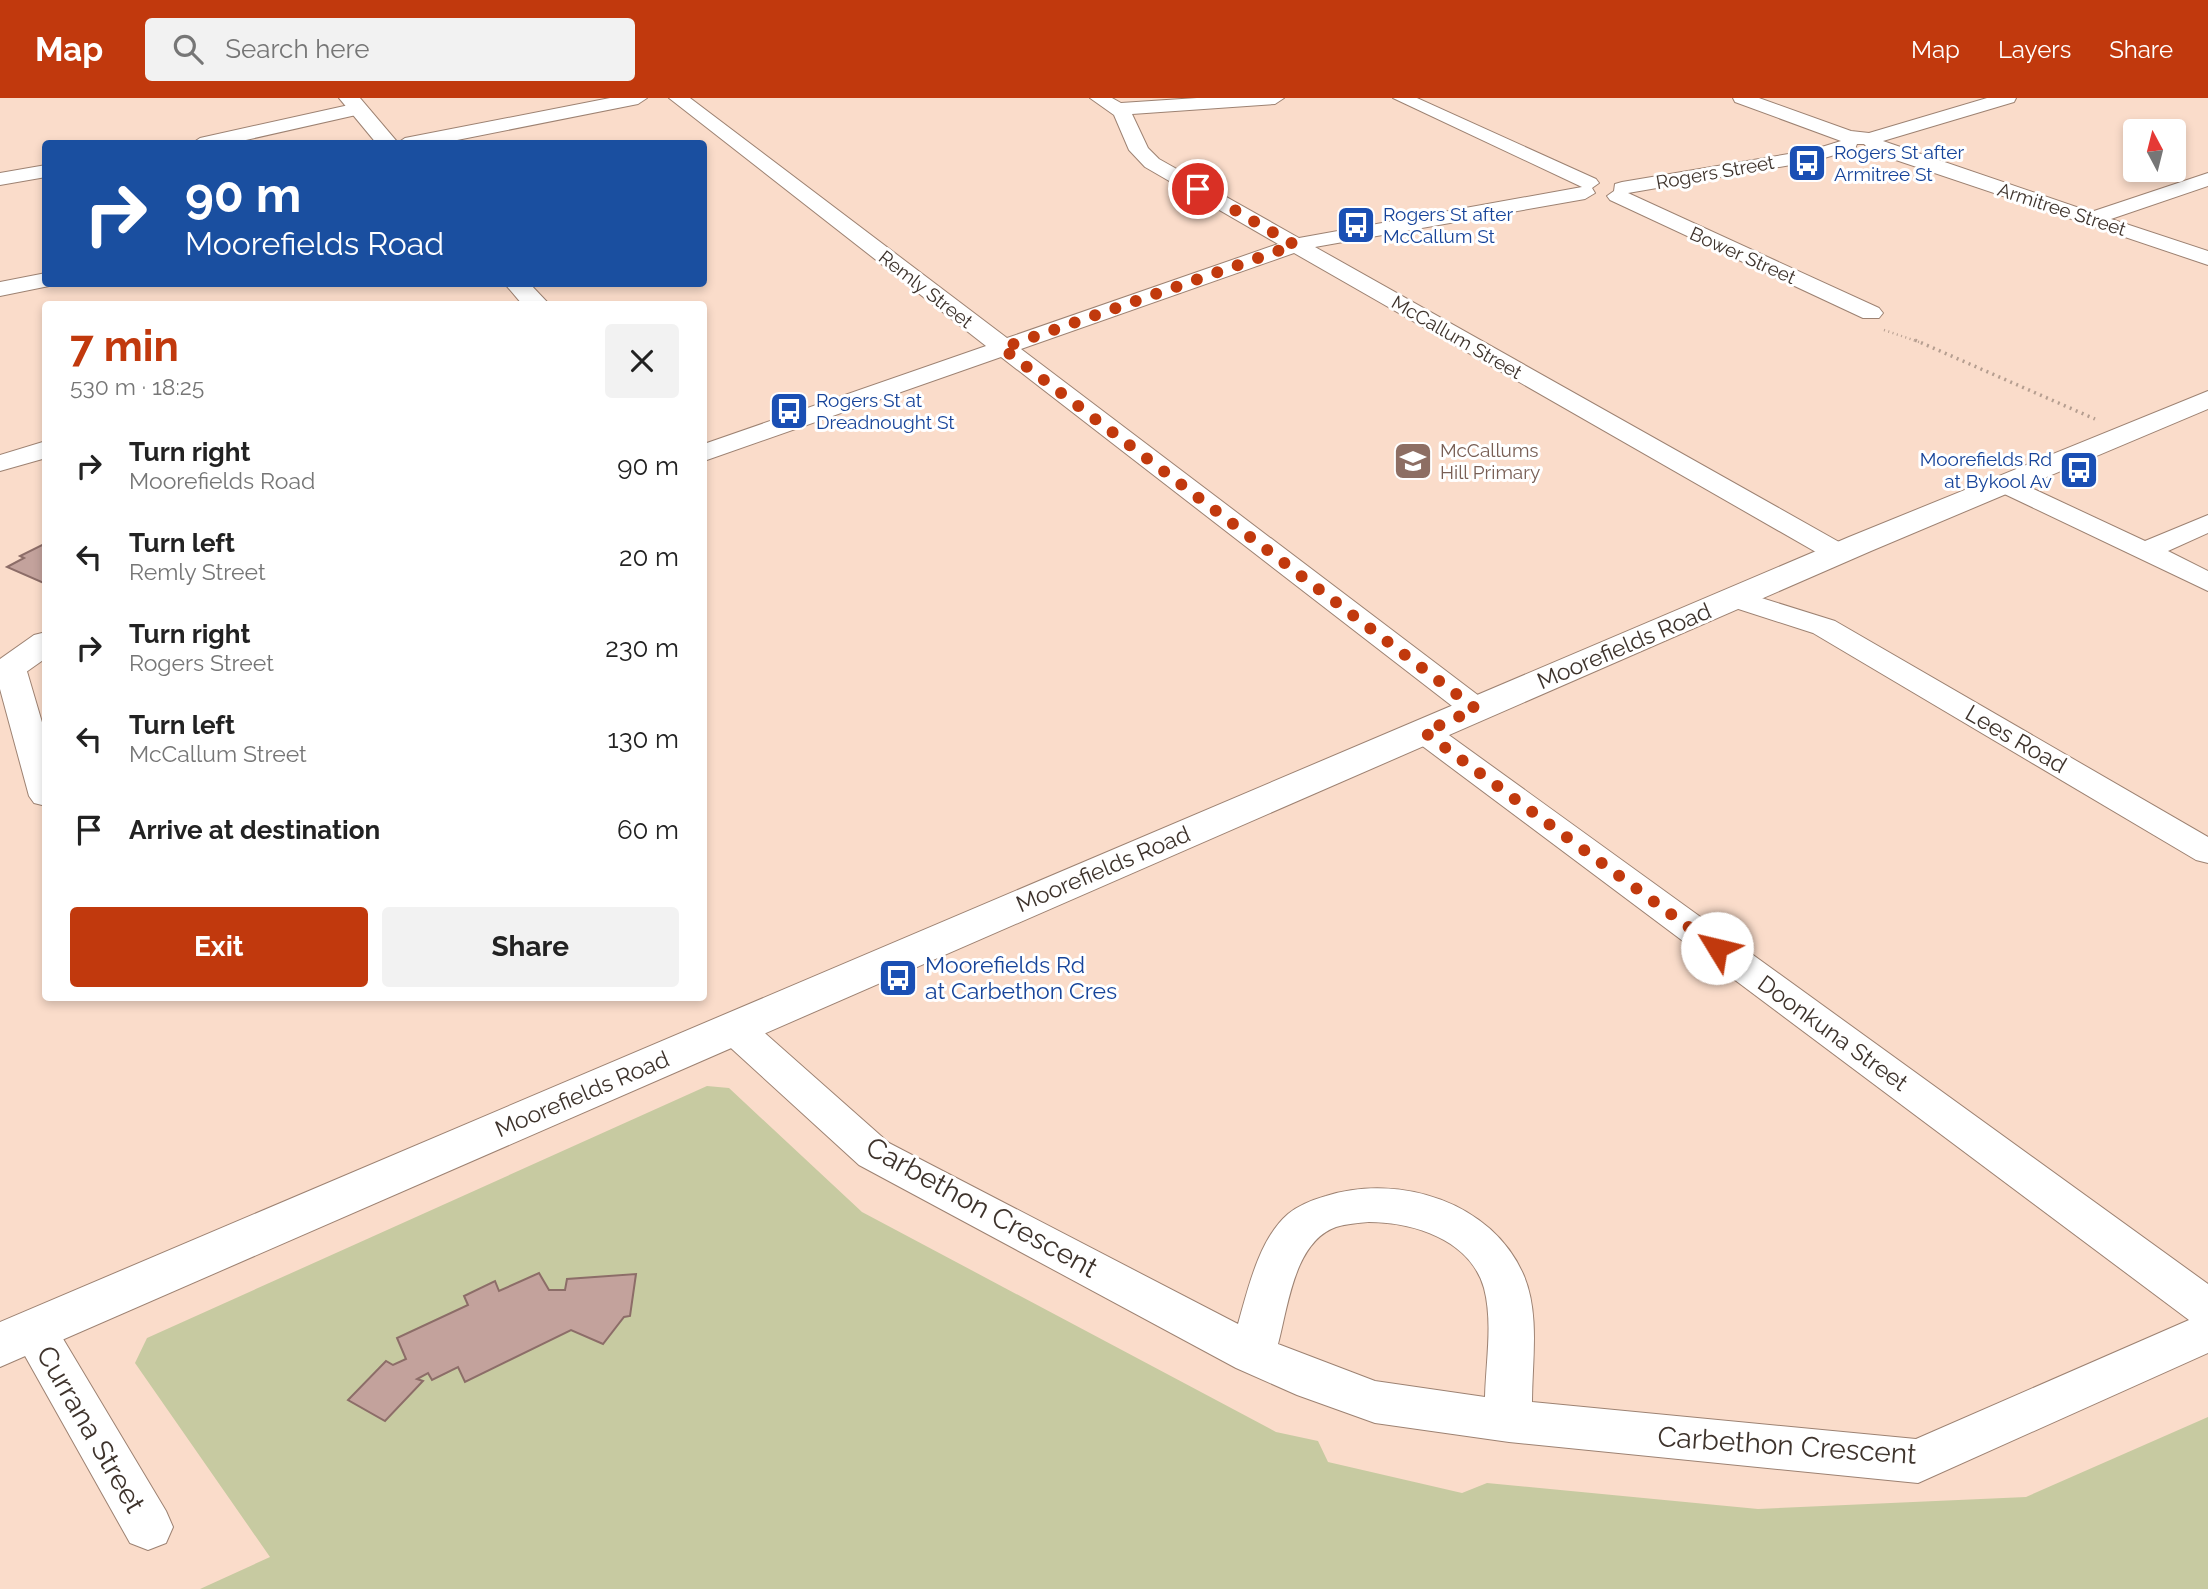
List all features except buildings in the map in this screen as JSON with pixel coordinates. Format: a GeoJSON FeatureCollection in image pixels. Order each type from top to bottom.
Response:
{"type":"FeatureCollection","features":[{"type":"Feature","properties":{"kind":"main road"},"geometry":{"type":"LineString","coordinates":[[354,104],[386,140]]}},
{"type":"Feature","properties":{"kind":"main road"},"geometry":{"type":"LineString","coordinates":[[520,287],[533,301]]}},
{"type":"Feature","properties":{"kind":"main road","name":"Moorefields Road"},"geometry":{"type":"LineString","coordinates":[[17,1338],[1476,709],[2208,399]]}},
{"type":"Feature","properties":{"kind":"main road"},"geometry":{"type":"LineString","coordinates":[[5,671],[42,645]]}},
{"type":"Feature","properties":{"kind":"street"},"geometry":{"type":"LineString","coordinates":[[425,140],[638,98]]}},
{"type":"Feature","properties":{"kind":"street","name":"Remly Street"},"geometry":{"type":"LineString","coordinates":[[678,98],[1476,709]]}},
{"type":"Feature","properties":{"kind":"street"},"geometry":{"type":"LineString","coordinates":[[1099,98],[1120,109],[1275,98]]}},
{"type":"Feature","properties":{"kind":"street"},"geometry":{"type":"LineString","coordinates":[[1402,98],[1587,188],[1600,197],[1620,192]]}},
{"type":"Feature","properties":{"kind":"street"},"geometry":{"type":"LineString","coordinates":[[1742,98],[1863,148],[1873,142],[2007,98]]}},
{"type":"Feature","properties":{"kind":"street"},"geometry":{"type":"LineString","coordinates":[[215,140],[354,104]]}},
{"type":"Feature","properties":{"kind":"street","name":"McCallum Street"},"geometry":{"type":"LineString","coordinates":[[1120,109],[1139,150],[1152,163],[1838,554]]}},
{"type":"Feature","properties":{"kind":"street","name":"Rogers Street"},"geometry":{"type":"LineString","coordinates":[[1620,192],[1814,155],[1848,141]]}},
{"type":"Feature","properties":{"kind":"street","name":"Armitree Street"},"geometry":{"type":"LineString","coordinates":[[1873,142],[2208,258]]}},
{"type":"Feature","properties":{"kind":"street"},"geometry":{"type":"LineString","coordinates":[[0,179],[42,172]]}},
{"type":"Feature","properties":{"kind":"street"},"geometry":{"type":"LineString","coordinates":[[2093,218],[2208,179]]}},
{"type":"Feature","properties":{"kind":"street"},"geometry":{"type":"LineString","coordinates":[[707,452],[1295,245],[1587,188]]}},
{"type":"Feature","properties":{"kind":"street","name":"Bower Street"},"geometry":{"type":"LineString","coordinates":[[1620,192],[1877,321]]}},
{"type":"Feature","properties":{"kind":"street"},"geometry":{"type":"LineString","coordinates":[[0,289],[42,280]]}},
{"type":"Feature","properties":{"kind":"street"},"geometry":{"type":"LineString","coordinates":[[0,464],[42,450]]}},
{"type":"Feature","properties":{"kind":"street"},"geometry":{"type":"LineString","coordinates":[[2006,484],[2208,582]]}},
{"type":"Feature","properties":{"kind":"street"},"geometry":{"type":"LineString","coordinates":[[2146,551],[2208,523]]}},
{"type":"Feature","properties":{"kind":"street","name":"Lees Road"},"geometry":{"type":"LineString","coordinates":[[1780,580],[1824,627]]}},
{"type":"Feature","properties":{"kind":"street","name":"Lees Road"},"geometry":{"type":"LineString","coordinates":[[1736,598],[1824,627],[2208,852]]}},
{"type":"Feature","properties":{"kind":"street"},"geometry":{"type":"LineString","coordinates":[[5,671],[42,784]]}},
{"type":"Feature","properties":{"kind":"street","name":"Doonkuna Street"},"geometry":{"type":"LineString","coordinates":[[1424,732],[2208,1309]]}},
{"type":"Feature","properties":{"kind":"street","name":"Carbethon Crescent"},"geometry":{"type":"LineString","coordinates":[[735,1029],[874,1154],[1252,1354],[1314,1381],[1375,1402],[1509,1421],[1918,1461],[2208,1332]]}},
{"type":"Feature","properties":{"kind":"street"},"geometry":{"type":"LineString","coordinates":[[1252,1354],[1286,1247],[1299,1230],[1313,1219],[1362,1205],[1419,1208],[1464,1231],[1501,1274],[1511,1314],[1506,1388],[1509,1421]]}},
{"type":"Feature","properties":{"kind":"street","name":"Currana Street"},"geometry":{"type":"LineString","coordinates":[[17,1338],[148,1527]]}},
{"type":"Feature","properties":{"kind":"path"},"geometry":{"type":"LineString","coordinates":[[1877,321],[2099,421]]}},
{"type":"Feature","properties":{"kind":"green space"},"geometry":{"type":"Polygon","coordinates":[[[707,1086],[729,1088],[862,1212],[1276,1432],[1318,1441],[1328,1462],[1462,1493],[1487,1483],[1758,1509],[2026,1497],[2208,1417],[2208,1589],[200,1589],[270,1557],[135,1363],[147,1338],[707,1086]]]}},
{"type":"Feature","properties":{"kind":"place","name":"Rogers St after Armitree St"},"geometry":{"type":"Point","coordinates":[1807,163]}},
{"type":"Feature","properties":{"kind":"place","name":"Rogers St after McCallum St"},"geometry":{"type":"Point","coordinates":[1356,225]}},
{"type":"Feature","properties":{"kind":"place","name":"Rogers St at Dreadnought St"},"geometry":{"type":"Point","coordinates":[789,411]}},
{"type":"Feature","properties":{"kind":"place","name":"McCallums Hill Primary"},"geometry":{"type":"Point","coordinates":[1413,461]}},
{"type":"Feature","properties":{"kind":"place","name":"Moorefields Rd at Bykool Av"},"geometry":{"type":"Point","coordinates":[2079,470]}},
{"type":"Feature","properties":{"kind":"place","name":"Moorefields Rd at Carbethon Cres"},"geometry":{"type":"Point","coordinates":[898,978]}},
{"type":"Feature","properties":{"kind":"route"},"geometry":{"type":"LineString","coordinates":[[1198,189],[1295,245],[1002,348],[1476,709],[1424,732],[1717,948]]}}]}
